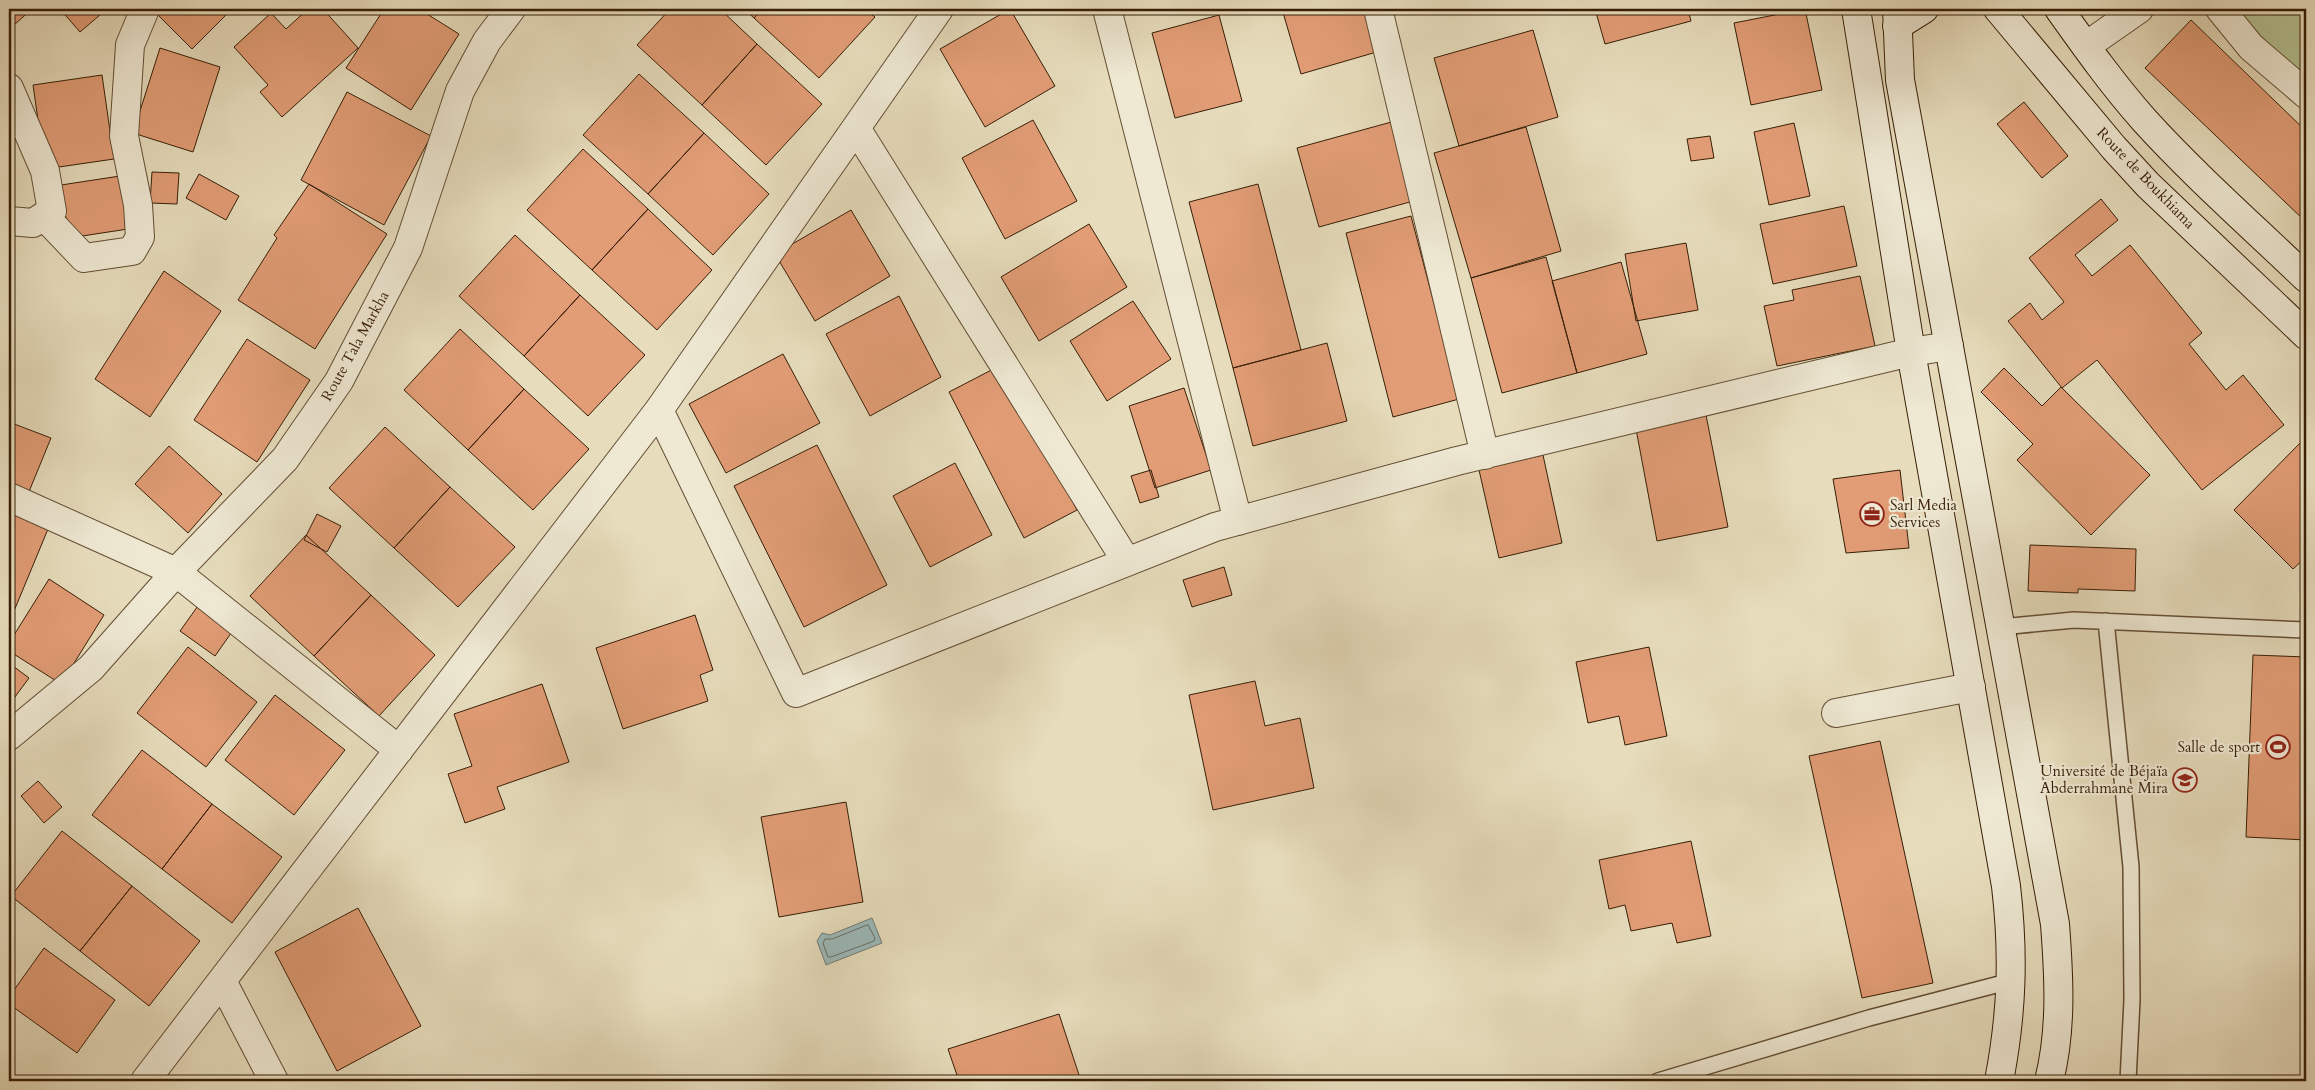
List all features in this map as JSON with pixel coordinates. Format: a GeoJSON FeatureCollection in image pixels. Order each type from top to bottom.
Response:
{"type":"FeatureCollection","features":[{"type":"Feature","properties":{"kind":"street"},"geometry":{"type":"LineString","coordinates":[[44,216],[84,258],[132,251],[140,237],[138,205],[124,136],[130,45],[145,9]]}},
{"type":"Feature","properties":{"kind":"street","name":"Route Tala Markha"},"geometry":{"type":"LineString","coordinates":[[9,736],[91,668],[176,572],[285,459],[339,381],[408,248],[460,91],[487,41],[511,9]]}},
{"type":"Feature","properties":{"kind":"street"},"geometry":{"type":"LineString","coordinates":[[145,1081],[659,410],[939,9]]}},
{"type":"Feature","properties":{"kind":"street"},"geometry":{"type":"LineString","coordinates":[[1107,9],[1238,520]]}},
{"type":"Feature","properties":{"kind":"street"},"geometry":{"type":"LineString","coordinates":[[1378,9],[1485,455]]}},
{"type":"Feature","properties":{"kind":"street"},"geometry":{"type":"LineString","coordinates":[[1856,9],[1911,352],[2006,886],[2011,936],[2012,981],[2006,1042],[1998,1081]]}},
{"type":"Feature","properties":{"kind":"street"},"geometry":{"type":"LineString","coordinates":[[1924,9],[1897,17],[1900,80],[2055,924],[2059,972],[2059,1020],[2049,1081]]}},
{"type":"Feature","properties":{"kind":"street","name":"Route de Boukhiama"},"geometry":{"type":"LineString","coordinates":[[1998,9],[2114,148],[2148,185],[2306,335]]}},
{"type":"Feature","properties":{"kind":"street"},"geometry":{"type":"LineString","coordinates":[[2059,9],[2111,80],[2180,158],[2306,278]]}},
{"type":"Feature","properties":{"kind":"street"},"geometry":{"type":"LineString","coordinates":[[2086,46],[2139,9]]}},
{"type":"Feature","properties":{"kind":"street"},"geometry":{"type":"LineString","coordinates":[[2220,9],[2251,47],[2306,94]]}},
{"type":"Feature","properties":{"kind":"street"},"geometry":{"type":"LineString","coordinates":[[9,88],[45,171],[52,211],[33,223],[9,221]]}},
{"type":"Feature","properties":{"kind":"street"},"geometry":{"type":"LineString","coordinates":[[856,128],[1127,562]]}},
{"type":"Feature","properties":{"kind":"street"},"geometry":{"type":"LineString","coordinates":[[659,410],[796,693],[1215,527],[1238,520],[1485,455],[1911,352],[1949,346]]}},
{"type":"Feature","properties":{"kind":"street"},"geometry":{"type":"LineString","coordinates":[[9,498],[176,572],[399,750]]}},
{"type":"Feature","properties":{"kind":"street"},"geometry":{"type":"LineString","coordinates":[[1836,713],[1971,686]]}},
{"type":"Feature","properties":{"kind":"street"},"geometry":{"type":"LineString","coordinates":[[222,981],[274,1081]]}},
{"type":"Feature","properties":{"kind":"lane"},"geometry":{"type":"LineString","coordinates":[[2001,628],[2074,620],[2106,620],[2306,630]]}},
{"type":"Feature","properties":{"kind":"lane"},"geometry":{"type":"LineString","coordinates":[[2106,620],[2131,867],[2132,1000],[2128,1081]]}},
{"type":"Feature","properties":{"kind":"lane"},"geometry":{"type":"LineString","coordinates":[[1658,1081],[1869,1018],[2012,981]]}},
{"type":"Feature","properties":{"kind":"green space"},"geometry":{"type":"Polygon","coordinates":[[[2229,9],[2306,9],[2306,88],[2229,9]]]}},
{"type":"Feature","properties":{"kind":"water"},"geometry":{"type":"Polygon","coordinates":[[[872,918],[882,943],[826,965],[817,941],[822,933],[830,935],[872,918]]]}},
{"type":"Feature","properties":{"kind":"building"},"geometry":{"type":"Polygon","coordinates":[[[9,9],[32,9],[14,25],[9,19],[9,9]]]}},
{"type":"Feature","properties":{"kind":"building"},"geometry":{"type":"Polygon","coordinates":[[[60,9],[107,9],[80,32],[60,9]]]}},
{"type":"Feature","properties":{"kind":"building"},"geometry":{"type":"Polygon","coordinates":[[[158,9],[232,9],[192,49],[155,12],[158,9]]]}},
{"type":"Feature","properties":{"kind":"building"},"geometry":{"type":"Polygon","coordinates":[[[283,9],[299,9],[287,15],[283,9]]]}},
{"type":"Feature","properties":{"kind":"building"},"geometry":{"type":"Polygon","coordinates":[[[308,9],[323,9],[358,48],[282,117],[260,92],[268,85],[234,47],[271,13],[286,29],[308,9]]]}},
{"type":"Feature","properties":{"kind":"building"},"geometry":{"type":"Polygon","coordinates":[[[384,9],[419,9],[459,34],[411,110],[346,68],[384,9]]]}},
{"type":"Feature","properties":{"kind":"building"},"geometry":{"type":"Polygon","coordinates":[[[670,9],[720,9],[757,44],[702,105],[637,45],[670,9]]]}},
{"type":"Feature","properties":{"kind":"building"},"geometry":{"type":"Polygon","coordinates":[[[744,9],[763,9],[754,18],[744,9]]]}},
{"type":"Feature","properties":{"kind":"building"},"geometry":{"type":"Polygon","coordinates":[[[763,9],[865,9],[875,17],[819,78],[754,18],[763,9]]]}},
{"type":"Feature","properties":{"kind":"building"},"geometry":{"type":"Polygon","coordinates":[[[1010,9],[1055,86],[985,127],[940,49],[1010,9]]]}},
{"type":"Feature","properties":{"kind":"building"},"geometry":{"type":"Polygon","coordinates":[[[1282,9],[1368,9],[1380,51],[1301,74],[1282,9]]]}},
{"type":"Feature","properties":{"kind":"building"},"geometry":{"type":"Polygon","coordinates":[[[1595,9],[1688,9],[1691,21],[1605,44],[1595,9]]]}},
{"type":"Feature","properties":{"kind":"building"},"geometry":{"type":"Polygon","coordinates":[[[1805,9],[1822,90],[1751,105],[1734,23],[1805,9]]]}},
{"type":"Feature","properties":{"kind":"building"},"geometry":{"type":"Polygon","coordinates":[[[1219,15],[1242,101],[1175,118],[1152,33],[1219,15]]]}},
{"type":"Feature","properties":{"kind":"building"},"geometry":{"type":"Polygon","coordinates":[[[2191,20],[2306,131],[2306,222],[2145,68],[2191,20]]]}},
{"type":"Feature","properties":{"kind":"building"},"geometry":{"type":"Polygon","coordinates":[[[1533,30],[1558,117],[1459,146],[1434,58],[1533,30]]]}},
{"type":"Feature","properties":{"kind":"building"},"geometry":{"type":"Polygon","coordinates":[[[757,44],[822,104],[766,165],[702,105],[757,44]]]}},
{"type":"Feature","properties":{"kind":"building"},"geometry":{"type":"Polygon","coordinates":[[[160,48],[220,67],[193,152],[133,133],[160,48]]]}},
{"type":"Feature","properties":{"kind":"building"},"geometry":{"type":"Polygon","coordinates":[[[639,74],[704,133],[648,194],[583,135],[639,74]]]}},
{"type":"Feature","properties":{"kind":"building"},"geometry":{"type":"Polygon","coordinates":[[[102,75],[114,159],[45,169],[33,85],[102,75]]]}},
{"type":"Feature","properties":{"kind":"building"},"geometry":{"type":"Polygon","coordinates":[[[347,92],[431,136],[384,225],[301,180],[347,92]]]}},
{"type":"Feature","properties":{"kind":"building"},"geometry":{"type":"Polygon","coordinates":[[[2024,102],[2068,156],[2042,178],[1997,124],[2024,102]]]}},
{"type":"Feature","properties":{"kind":"building"},"geometry":{"type":"Polygon","coordinates":[[[1033,120],[1077,201],[1005,239],[962,158],[1033,120]]]}},
{"type":"Feature","properties":{"kind":"building"},"geometry":{"type":"Polygon","coordinates":[[[1395,121],[1417,200],[1319,227],[1297,148],[1395,121]]]}},
{"type":"Feature","properties":{"kind":"building"},"geometry":{"type":"Polygon","coordinates":[[[1794,123],[1810,196],[1769,205],[1754,132],[1794,123]]]}},
{"type":"Feature","properties":{"kind":"building"},"geometry":{"type":"Polygon","coordinates":[[[1526,127],[1561,251],[1471,278],[1434,153],[1526,127]]]}},
{"type":"Feature","properties":{"kind":"building"},"geometry":{"type":"Polygon","coordinates":[[[704,133],[769,194],[713,255],[648,194],[704,133]]]}},
{"type":"Feature","properties":{"kind":"building"},"geometry":{"type":"Polygon","coordinates":[[[1710,136],[1714,158],[1691,161],[1687,139],[1710,136]]]}},
{"type":"Feature","properties":{"kind":"building"},"geometry":{"type":"Polygon","coordinates":[[[583,149],[648,209],[592,270],[527,210],[583,149]]]}},
{"type":"Feature","properties":{"kind":"building"},"geometry":{"type":"Polygon","coordinates":[[[152,172],[179,173],[177,204],[150,203],[152,172]]]}},
{"type":"Feature","properties":{"kind":"building"},"geometry":{"type":"Polygon","coordinates":[[[199,174],[239,196],[226,220],[186,198],[199,174]]]}},
{"type":"Feature","properties":{"kind":"building"},"geometry":{"type":"Polygon","coordinates":[[[120,176],[128,229],[69,238],[61,185],[120,176]]]}},
{"type":"Feature","properties":{"kind":"building"},"geometry":{"type":"Polygon","coordinates":[[[309,184],[387,234],[315,349],[238,300],[277,238],[274,235],[309,184]]]}},
{"type":"Feature","properties":{"kind":"building"},"geometry":{"type":"Polygon","coordinates":[[[1258,184],[1301,350],[1233,368],[1189,202],[1258,184]]]}},
{"type":"Feature","properties":{"kind":"building"},"geometry":{"type":"Polygon","coordinates":[[[2101,199],[2118,220],[2075,255],[2092,276],[2130,245],[2202,333],[2189,344],[2226,390],[2243,375],[2284,425],[2202,490],[2097,360],[2062,388],[2008,321],[2030,303],[2042,320],[2064,302],[2029,258],[2101,199]]]}},
{"type":"Feature","properties":{"kind":"building"},"geometry":{"type":"Polygon","coordinates":[[[1844,206],[1857,266],[1773,284],[1760,224],[1844,206]]]}},
{"type":"Feature","properties":{"kind":"building"},"geometry":{"type":"Polygon","coordinates":[[[648,209],[712,270],[657,330],[592,270],[648,209]]]}},
{"type":"Feature","properties":{"kind":"building"},"geometry":{"type":"Polygon","coordinates":[[[851,210],[890,276],[815,321],[775,254],[851,210]]]}},
{"type":"Feature","properties":{"kind":"building"},"geometry":{"type":"Polygon","coordinates":[[[1411,216],[1459,399],[1393,417],[1346,233],[1411,216]]]}},
{"type":"Feature","properties":{"kind":"building"},"geometry":{"type":"Polygon","coordinates":[[[1089,224],[1127,287],[1039,341],[1001,277],[1089,224]]]}},
{"type":"Feature","properties":{"kind":"building"},"geometry":{"type":"Polygon","coordinates":[[[515,235],[580,295],[524,356],[459,296],[515,235]]]}},
{"type":"Feature","properties":{"kind":"building"},"geometry":{"type":"Polygon","coordinates":[[[1686,243],[1698,310],[1636,321],[1625,254],[1686,243]]]}},
{"type":"Feature","properties":{"kind":"building"},"geometry":{"type":"Polygon","coordinates":[[[1546,257],[1577,373],[1502,393],[1471,278],[1546,257]]]}},
{"type":"Feature","properties":{"kind":"building"},"geometry":{"type":"Polygon","coordinates":[[[1621,262],[1647,354],[1577,373],[1552,281],[1621,262]]]}},
{"type":"Feature","properties":{"kind":"building"},"geometry":{"type":"Polygon","coordinates":[[[164,271],[221,311],[150,417],[95,379],[164,271]]]}},
{"type":"Feature","properties":{"kind":"building"},"geometry":{"type":"Polygon","coordinates":[[[1860,276],[1875,346],[1777,366],[1764,306],[1794,300],[1792,290],[1860,276]]]}},
{"type":"Feature","properties":{"kind":"building"},"geometry":{"type":"Polygon","coordinates":[[[580,295],[645,355],[588,416],[524,356],[580,295]]]}},
{"type":"Feature","properties":{"kind":"building"},"geometry":{"type":"Polygon","coordinates":[[[899,296],[941,377],[870,416],[826,334],[899,296]]]}},
{"type":"Feature","properties":{"kind":"building"},"geometry":{"type":"Polygon","coordinates":[[[1133,301],[1171,359],[1107,401],[1070,341],[1133,301]]]}},
{"type":"Feature","properties":{"kind":"building"},"geometry":{"type":"Polygon","coordinates":[[[460,329],[524,389],[468,450],[404,390],[460,329]]]}},
{"type":"Feature","properties":{"kind":"building"},"geometry":{"type":"Polygon","coordinates":[[[247,339],[310,380],[257,462],[194,420],[247,339]]]}},
{"type":"Feature","properties":{"kind":"building"},"geometry":{"type":"Polygon","coordinates":[[[1327,343],[1347,421],[1253,446],[1233,368],[1327,343]]]}},
{"type":"Feature","properties":{"kind":"building"},"geometry":{"type":"Polygon","coordinates":[[[783,354],[820,423],[726,473],[689,404],[783,354]]]}},
{"type":"Feature","properties":{"kind":"building"},"geometry":{"type":"Polygon","coordinates":[[[1003,364],[1077,510],[1024,538],[949,392],[1003,364]]]}},
{"type":"Feature","properties":{"kind":"building"},"geometry":{"type":"Polygon","coordinates":[[[2004,368],[2042,406],[2061,387],[2150,475],[2091,535],[2017,460],[2033,444],[1981,392],[2004,368]]]}},
{"type":"Feature","properties":{"kind":"building"},"geometry":{"type":"Polygon","coordinates":[[[1184,388],[1211,470],[1155,488],[1129,406],[1184,388]]]}},
{"type":"Feature","properties":{"kind":"building"},"geometry":{"type":"Polygon","coordinates":[[[524,389],[589,449],[533,510],[468,450],[524,389]]]}},
{"type":"Feature","properties":{"kind":"building"},"geometry":{"type":"Polygon","coordinates":[[[1706,415],[1728,527],[1657,541],[1636,429],[1706,415]]]}},
{"type":"Feature","properties":{"kind":"building"},"geometry":{"type":"Polygon","coordinates":[[[9,422],[51,438],[28,494],[9,486],[9,422]]]}},
{"type":"Feature","properties":{"kind":"building"},"geometry":{"type":"Polygon","coordinates":[[[385,427],[450,487],[394,548],[329,488],[385,427]]]}},
{"type":"Feature","properties":{"kind":"building"},"geometry":{"type":"Polygon","coordinates":[[[2306,437],[2306,557],[2293,569],[2234,510],[2306,437]]]}},
{"type":"Feature","properties":{"kind":"building"},"geometry":{"type":"Polygon","coordinates":[[[817,445],[887,585],[804,627],[734,486],[817,445]]]}},
{"type":"Feature","properties":{"kind":"building"},"geometry":{"type":"Polygon","coordinates":[[[169,446],[222,494],[188,533],[135,484],[169,446]]]}},
{"type":"Feature","properties":{"kind":"building"},"geometry":{"type":"Polygon","coordinates":[[[1543,455],[1562,543],[1499,558],[1479,470],[1543,455]]]}},
{"type":"Feature","properties":{"kind":"building"},"geometry":{"type":"Polygon","coordinates":[[[955,463],[992,535],[930,567],[893,496],[955,463]]]}},
{"type":"Feature","properties":{"kind":"building"},"geometry":{"type":"Polygon","coordinates":[[[1151,470],[1159,497],[1140,503],[1131,476],[1151,470]]]}},
{"type":"Feature","properties":{"kind":"building","name":"Sarl Media Services"},"geometry":{"type":"Polygon","coordinates":[[[1900,470],[1909,548],[1846,553],[1833,479],[1900,470]]]}},
{"type":"Feature","properties":{"kind":"building"},"geometry":{"type":"Polygon","coordinates":[[[450,487],[515,547],[458,607],[394,548],[450,487]]]}},
{"type":"Feature","properties":{"kind":"building"},"geometry":{"type":"Polygon","coordinates":[[[9,512],[48,529],[14,611],[9,609],[9,512]]]}},
{"type":"Feature","properties":{"kind":"building"},"geometry":{"type":"Polygon","coordinates":[[[317,514],[341,526],[327,552],[304,540],[317,514]]]}},
{"type":"Feature","properties":{"kind":"building"},"geometry":{"type":"Polygon","coordinates":[[[306,535],[371,595],[314,656],[250,596],[306,535]]]}},
{"type":"Feature","properties":{"kind":"building"},"geometry":{"type":"Polygon","coordinates":[[[2030,545],[2136,549],[2135,591],[2078,589],[2078,593],[2028,591],[2030,545]]]}},
{"type":"Feature","properties":{"kind":"building"},"geometry":{"type":"Polygon","coordinates":[[[1224,567],[1232,595],[1192,607],[1183,580],[1224,567]]]}},
{"type":"Feature","properties":{"kind":"building"},"geometry":{"type":"Polygon","coordinates":[[[49,579],[104,615],[61,684],[9,651],[9,643],[49,579]]]}},
{"type":"Feature","properties":{"kind":"building"},"geometry":{"type":"Polygon","coordinates":[[[371,595],[435,655],[379,716],[314,656],[371,595]]]}},
{"type":"Feature","properties":{"kind":"building"},"geometry":{"type":"Polygon","coordinates":[[[200,603],[234,629],[215,656],[180,631],[200,603]]]}},
{"type":"Feature","properties":{"kind":"building"},"geometry":{"type":"Polygon","coordinates":[[[695,615],[713,670],[700,675],[708,701],[623,729],[596,648],[695,615]]]}},
{"type":"Feature","properties":{"kind":"building"},"geometry":{"type":"Polygon","coordinates":[[[188,647],[257,702],[206,767],[137,713],[188,647]]]}},
{"type":"Feature","properties":{"kind":"building"},"geometry":{"type":"Polygon","coordinates":[[[1649,647],[1667,736],[1625,745],[1619,716],[1588,723],[1576,662],[1649,647]]]}},
{"type":"Feature","properties":{"kind":"building","name":"Salle de sport"},"geometry":{"type":"Polygon","coordinates":[[[2253,655],[2306,657],[2306,840],[2246,837],[2253,655]]]}},
{"type":"Feature","properties":{"kind":"building"},"geometry":{"type":"Polygon","coordinates":[[[9,663],[29,678],[9,705],[9,663]]]}},
{"type":"Feature","properties":{"kind":"building"},"geometry":{"type":"Polygon","coordinates":[[[1255,681],[1265,726],[1300,718],[1314,788],[1213,810],[1189,695],[1255,681]]]}},
{"type":"Feature","properties":{"kind":"building"},"geometry":{"type":"Polygon","coordinates":[[[542,684],[569,762],[497,787],[505,809],[465,823],[448,774],[472,766],[454,714],[542,684]]]}},
{"type":"Feature","properties":{"kind":"building"},"geometry":{"type":"Polygon","coordinates":[[[275,695],[345,750],[294,815],[225,760],[275,695]]]}},
{"type":"Feature","properties":{"kind":"building"},"geometry":{"type":"Polygon","coordinates":[[[1880,741],[1933,983],[1862,998],[1809,756],[1880,741]]]}},
{"type":"Feature","properties":{"kind":"building"},"geometry":{"type":"Polygon","coordinates":[[[142,750],[212,804],[162,869],[92,815],[142,750]]]}},
{"type":"Feature","properties":{"kind":"building"},"geometry":{"type":"Polygon","coordinates":[[[38,781],[62,807],[44,823],[21,796],[38,781]]]}},
{"type":"Feature","properties":{"kind":"building"},"geometry":{"type":"Polygon","coordinates":[[[846,802],[863,902],[779,917],[761,817],[846,802]]]}},
{"type":"Feature","properties":{"kind":"building"},"geometry":{"type":"Polygon","coordinates":[[[212,804],[282,857],[232,923],[162,869],[212,804]]]}},
{"type":"Feature","properties":{"kind":"building"},"geometry":{"type":"Polygon","coordinates":[[[62,831],[132,886],[80,951],[11,896],[62,831]]]}},
{"type":"Feature","properties":{"kind":"building"},"geometry":{"type":"Polygon","coordinates":[[[1691,841],[1711,936],[1677,943],[1672,923],[1631,931],[1625,905],[1609,909],[1599,860],[1691,841]]]}},
{"type":"Feature","properties":{"kind":"building"},"geometry":{"type":"Polygon","coordinates":[[[132,886],[200,941],[149,1006],[80,951],[132,886]]]}},
{"type":"Feature","properties":{"kind":"building"},"geometry":{"type":"Polygon","coordinates":[[[358,908],[421,1026],[337,1071],[275,952],[358,908]]]}},
{"type":"Feature","properties":{"kind":"building"},"geometry":{"type":"Polygon","coordinates":[[[44,948],[115,1000],[77,1053],[9,1004],[9,997],[44,948]]]}},
{"type":"Feature","properties":{"kind":"building"},"geometry":{"type":"Polygon","coordinates":[[[1059,1014],[1081,1081],[959,1081],[948,1049],[1059,1014]]]}},
{"type":"Feature","properties":{"kind":"place","name":"Sarl Media Services"},"geometry":{"type":"Point","coordinates":[1872,514]}},
{"type":"Feature","properties":{"kind":"place","name":"Salle de sport"},"geometry":{"type":"Point","coordinates":[2278,747]}},
{"type":"Feature","properties":{"kind":"place","name":"Université de Béjaïa Abderrahmane Mira"},"geometry":{"type":"Point","coordinates":[2185,780]}}]}
